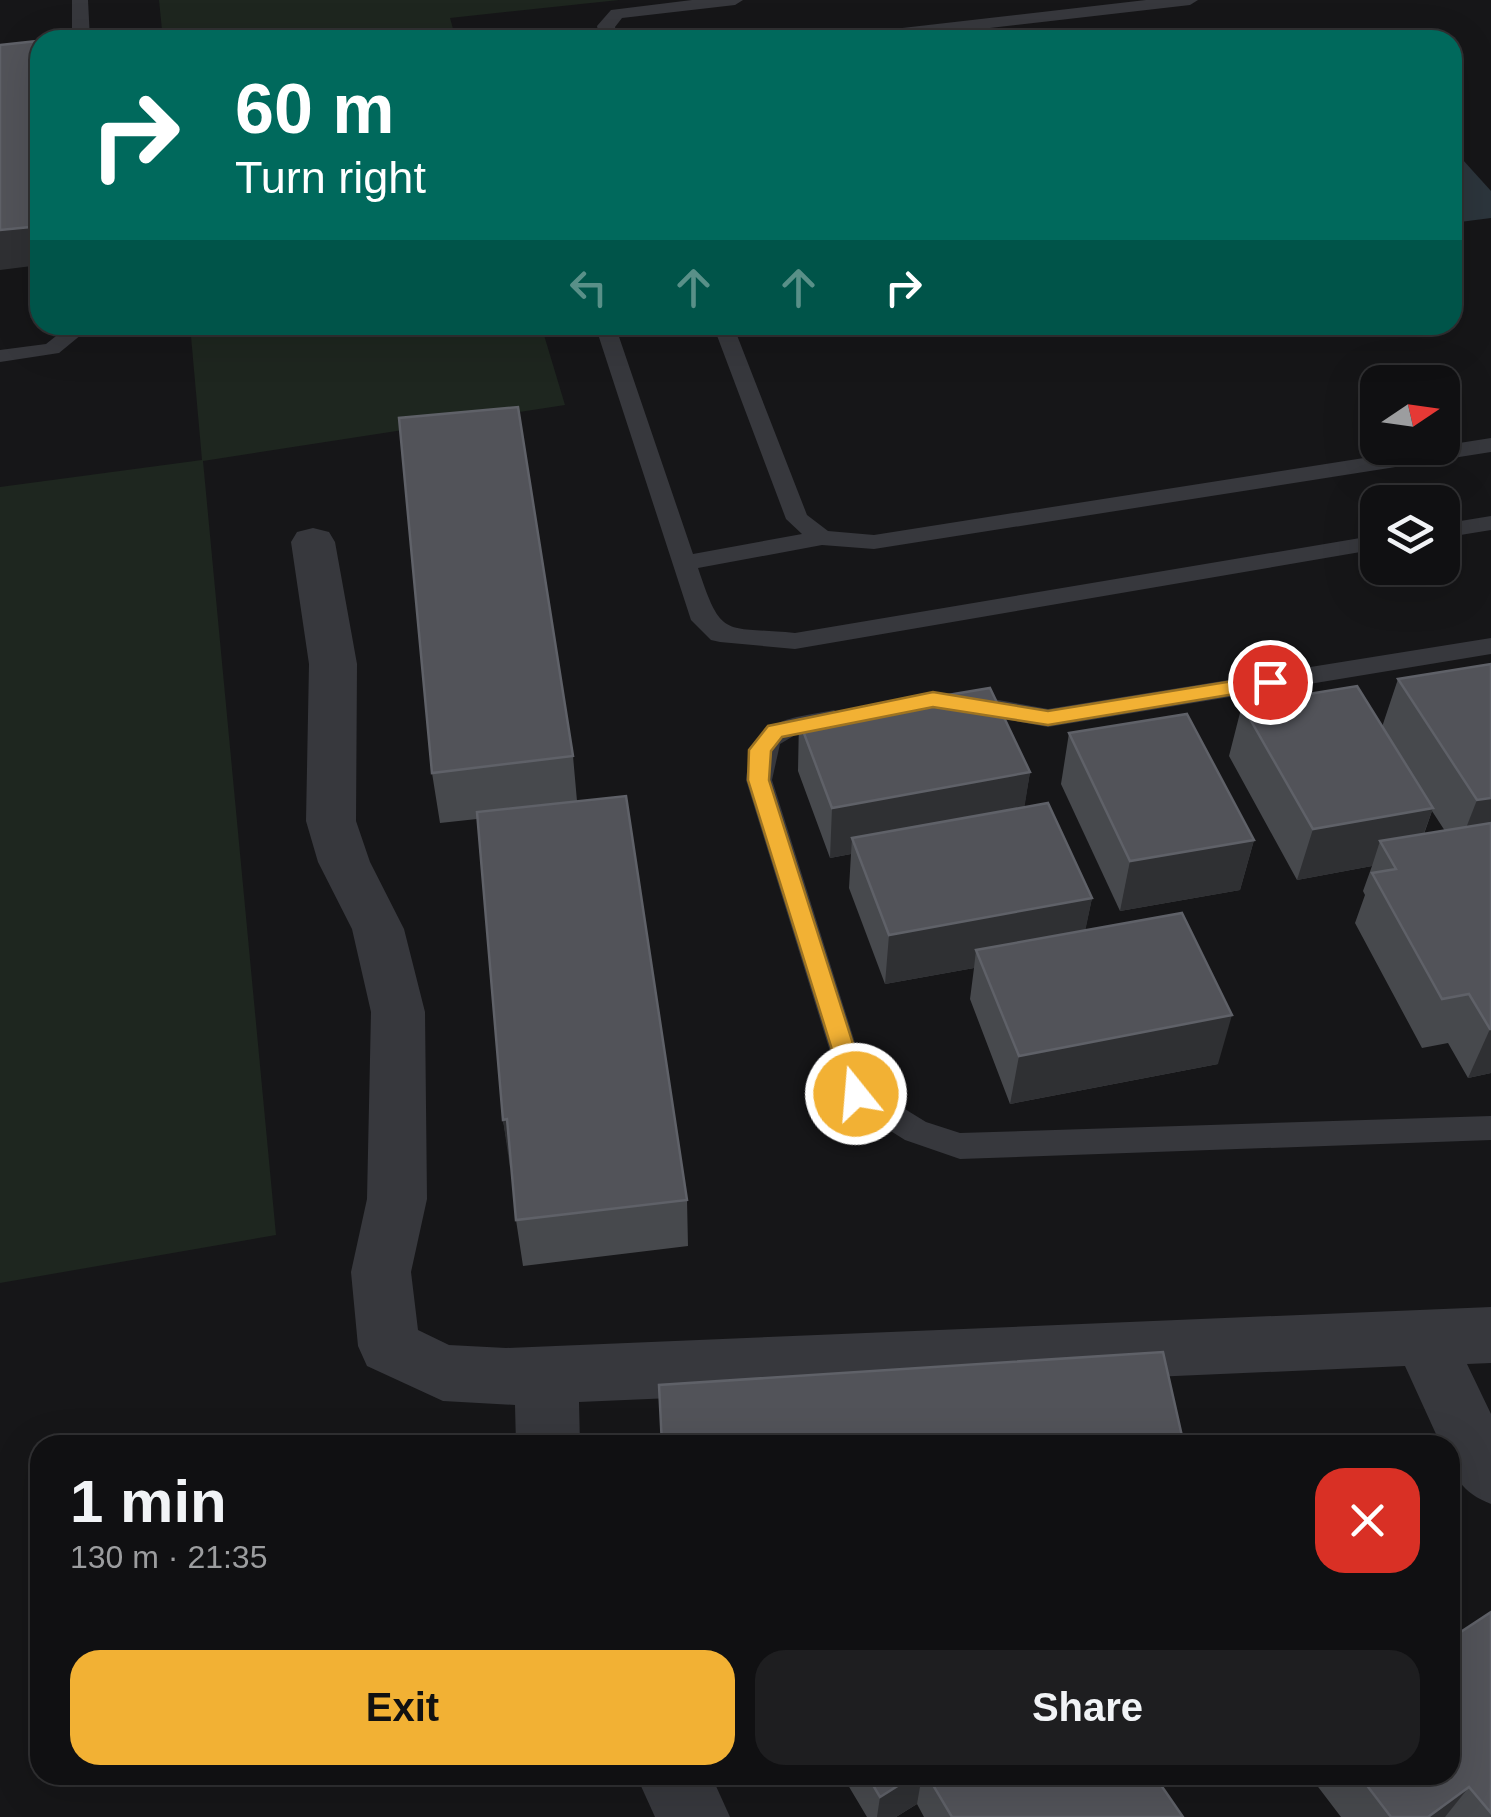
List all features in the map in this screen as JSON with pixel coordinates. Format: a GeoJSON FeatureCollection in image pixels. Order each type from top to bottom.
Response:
{"type":"FeatureCollection","features":[{"type":"Feature","properties":{"kind":"street"},"geometry":{"type":"LineString","coordinates":[[313,542],[332,664],[331,821],[344,862],[378,929],[398,1012],[397,1198],[381,1272],[389,1346],[443,1373],[546,1376],[1491,1336]]}},
{"type":"Feature","properties":{"kind":"street"},"geometry":{"type":"LineString","coordinates":[[1423,1338],[1472,1443],[1491,1474]]}},
{"type":"Feature","properties":{"kind":"street"},"geometry":{"type":"LineString","coordinates":[[546,1376],[548,1435]]}},
{"type":"Feature","properties":{"kind":"street"},"geometry":{"type":"LineString","coordinates":[[677,1785],[694,1817]]}},
{"type":"Feature","properties":{"kind":"lane"},"geometry":{"type":"LineString","coordinates":[[80,0],[81,30]]}},
{"type":"Feature","properties":{"kind":"lane"},"geometry":{"type":"LineString","coordinates":[[607,30],[617,14],[735,0]]}},
{"type":"Feature","properties":{"kind":"lane"},"geometry":{"type":"LineString","coordinates":[[928,30],[1190,0]]}},
{"type":"Feature","properties":{"kind":"lane"},"geometry":{"type":"LineString","coordinates":[[0,356],[52,349],[70,335]]}},
{"type":"Feature","properties":{"kind":"lane"},"geometry":{"type":"LineString","coordinates":[[607,335],[704,620],[720,634],[795,641],[1360,545]]}},
{"type":"Feature","properties":{"kind":"lane"},"geometry":{"type":"LineString","coordinates":[[727,335],[798,520],[822,538]]}},
{"type":"Feature","properties":{"kind":"lane"},"geometry":{"type":"LineString","coordinates":[[684,563],[822,538],[874,542],[1491,445]]}},
{"type":"Feature","properties":{"kind":"lane"},"geometry":{"type":"LineString","coordinates":[[1460,528],[1491,523]]}},
{"type":"Feature","properties":{"kind":"lane"},"geometry":{"type":"LineString","coordinates":[[933,700],[1048,718],[1491,646]]}},
{"type":"Feature","properties":{"kind":"lane"},"geometry":{"type":"LineString","coordinates":[[859,713],[776,732],[760,750],[759,780],[856,1094],[916,1131],[960,1146],[1491,1128]]}},
{"type":"Feature","properties":{"kind":"shaded area"},"geometry":{"type":"Polygon","coordinates":[[[159,0],[619,0],[450,18],[453,30],[162,30],[159,0]]]}},
{"type":"Feature","properties":{"kind":"shaded area"},"geometry":{"type":"Polygon","coordinates":[[[1462,159],[1491,191],[1491,218],[1462,222],[1462,159]]]}},
{"type":"Feature","properties":{"kind":"shaded area"},"geometry":{"type":"Polygon","coordinates":[[[191,335],[544,335],[565,405],[203,461],[276,1235],[0,1283],[0,487],[202,460],[191,335]]]}},
{"type":"Feature","properties":{"kind":"building"},"geometry":{"type":"Polygon","coordinates":[[[30,42],[30,227],[0,230],[0,45],[30,42]]]}},
{"type":"Feature","properties":{"kind":"building"},"geometry":{"type":"Polygon","coordinates":[[[518,407],[573,756],[432,773],[399,418],[518,407]]]}},
{"type":"Feature","properties":{"kind":"building"},"geometry":{"type":"Polygon","coordinates":[[[1491,664],[1491,798],[1477,800],[1398,679],[1491,664]]]}},
{"type":"Feature","properties":{"kind":"building"},"geometry":{"type":"Polygon","coordinates":[[[1357,686],[1433,808],[1313,829],[1242,705],[1357,686]]]}},
{"type":"Feature","properties":{"kind":"building"},"geometry":{"type":"Polygon","coordinates":[[[990,688],[1030,772],[832,808],[799,720],[990,688]]]}},
{"type":"Feature","properties":{"kind":"building"},"geometry":{"type":"Polygon","coordinates":[[[1187,714],[1254,840],[1130,861],[1069,733],[1187,714]]]}},
{"type":"Feature","properties":{"kind":"building"},"geometry":{"type":"Polygon","coordinates":[[[626,796],[687,1200],[516,1220],[507,1119],[503,1120],[477,812],[626,796]]]}},
{"type":"Feature","properties":{"kind":"building"},"geometry":{"type":"Polygon","coordinates":[[[1048,803],[1092,898],[889,935],[852,838],[1048,803]]]}},
{"type":"Feature","properties":{"kind":"building"},"geometry":{"type":"Polygon","coordinates":[[[1491,823],[1490,1029],[1469,994],[1442,999],[1372,873],[1396,869],[1380,841],[1491,823]]]}},
{"type":"Feature","properties":{"kind":"building"},"geometry":{"type":"Polygon","coordinates":[[[1182,913],[1232,1015],[1019,1056],[976,950],[1182,913]]]}},
{"type":"Feature","properties":{"kind":"building"},"geometry":{"type":"Polygon","coordinates":[[[1163,1352],[1182,1435],[662,1435],[659,1385],[1163,1352]]]}},
{"type":"Feature","properties":{"kind":"building"},"geometry":{"type":"Polygon","coordinates":[[[1491,1612],[1491,1813],[1469,1787],[1428,1817],[1391,1817],[1367,1785],[1460,1785],[1460,1632],[1491,1612]]]}},
{"type":"Feature","properties":{"kind":"building"},"geometry":{"type":"Polygon","coordinates":[[[873,1785],[899,1785],[880,1797],[873,1785]]]}},
{"type":"Feature","properties":{"kind":"building"},"geometry":{"type":"Polygon","coordinates":[[[933,1785],[1161,1785],[1183,1817],[952,1817],[933,1785]]]}},
{"type":"Feature","properties":{"kind":"route"},"geometry":{"type":"LineString","coordinates":[[856,1094],[759,780],[760,750],[776,732],[933,700],[1048,718],[1270,682]]}}]}
